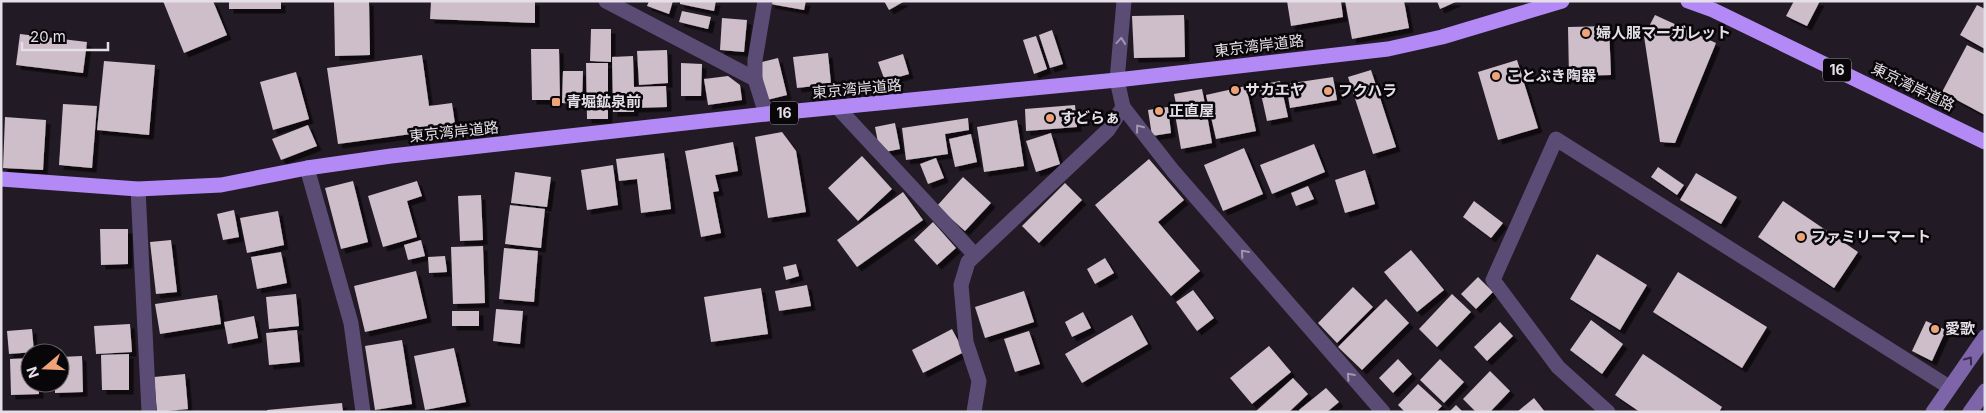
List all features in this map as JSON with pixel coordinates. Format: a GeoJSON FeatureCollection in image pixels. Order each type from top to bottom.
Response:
{"type":"FeatureCollection","features":[{"type":"Feature","properties":{"kind":"highway","name":"東京湾岸道路"},"geometry":{"type":"LineString","coordinates":[[1,179],[138,189],[221,185],[307,168],[391,156],[766,114],[1117,80],[1388,49],[1442,37],[1562,1]]}},
{"type":"Feature","properties":{"kind":"highway","name":"東京湾岸道路"},"geometry":{"type":"LineString","coordinates":[[1688,1],[1749,28],[1985,142]]}},
{"type":"Feature","properties":{"kind":"street"},"geometry":{"type":"LineString","coordinates":[[606,1],[755,79]]}},
{"type":"Feature","properties":{"kind":"street"},"geometry":{"type":"LineString","coordinates":[[765,1],[755,60],[755,79],[766,114]]}},
{"type":"Feature","properties":{"kind":"street"},"geometry":{"type":"LineString","coordinates":[[1124,1],[1117,80],[1123,108],[1173,171],[1383,412]]}},
{"type":"Feature","properties":{"kind":"street"},"geometry":{"type":"LineString","coordinates":[[838,108],[975,255]]}},
{"type":"Feature","properties":{"kind":"street"},"geometry":{"type":"LineString","coordinates":[[974,412],[980,380],[966,342],[961,285],[968,262],[1108,130],[1123,108]]}},
{"type":"Feature","properties":{"kind":"street"},"geometry":{"type":"LineString","coordinates":[[1608,412],[1558,367],[1493,280],[1556,139],[1949,387]]}},
{"type":"Feature","properties":{"kind":"street"},"geometry":{"type":"LineString","coordinates":[[307,168],[351,323],[363,412]]}},
{"type":"Feature","properties":{"kind":"street"},"geometry":{"type":"LineString","coordinates":[[138,189],[148,412]]}},
{"type":"Feature","properties":{"kind":"street"},"geometry":{"type":"LineString","coordinates":[[1933,412],[1985,337]]}},
{"type":"Feature","properties":{"kind":"street"},"geometry":{"type":"LineString","coordinates":[[1976,409],[1985,391]]}},
{"type":"Feature","properties":{"kind":"building"},"geometry":{"type":"Polygon","coordinates":[[[163,1],[213,1],[227,35],[184,53],[163,1]]]}},
{"type":"Feature","properties":{"kind":"building"},"geometry":{"type":"Polygon","coordinates":[[[229,1],[281,1],[281,9],[229,9],[229,1]]]}},
{"type":"Feature","properties":{"kind":"building"},"geometry":{"type":"Polygon","coordinates":[[[334,1],[369,1],[370,55],[335,56],[334,1]]]}},
{"type":"Feature","properties":{"kind":"building"},"geometry":{"type":"Polygon","coordinates":[[[431,1],[535,1],[535,23],[430,19],[431,1]]]}},
{"type":"Feature","properties":{"kind":"building"},"geometry":{"type":"Polygon","coordinates":[[[649,1],[673,1],[669,14],[647,6],[649,1]]]}},
{"type":"Feature","properties":{"kind":"building"},"geometry":{"type":"Polygon","coordinates":[[[680,1],[716,1],[714,11],[680,4],[680,1]]]}},
{"type":"Feature","properties":{"kind":"building"},"geometry":{"type":"Polygon","coordinates":[[[771,1],[806,1],[804,10],[770,4],[771,1]]]}},
{"type":"Feature","properties":{"kind":"building"},"geometry":{"type":"Polygon","coordinates":[[[884,1],[905,1],[889,10],[884,1]]]}},
{"type":"Feature","properties":{"kind":"building"},"geometry":{"type":"Polygon","coordinates":[[[1287,1],[1341,1],[1343,17],[1291,26],[1287,1]]]}},
{"type":"Feature","properties":{"kind":"building"},"geometry":{"type":"Polygon","coordinates":[[[1345,1],[1404,1],[1409,28],[1352,39],[1345,1]]]}},
{"type":"Feature","properties":{"kind":"building"},"geometry":{"type":"Polygon","coordinates":[[[1437,1],[1458,1],[1440,9],[1437,1]]]}},
{"type":"Feature","properties":{"kind":"building"},"geometry":{"type":"Polygon","coordinates":[[[1794,1],[1820,1],[1807,26],[1786,16],[1794,1]]]}},
{"type":"Feature","properties":{"kind":"building"},"geometry":{"type":"Polygon","coordinates":[[[1977,5],[1985,9],[1985,49],[1960,35],[1977,5]]]}},
{"type":"Feature","properties":{"kind":"building"},"geometry":{"type":"Polygon","coordinates":[[[682,11],[711,17],[708,29],[679,22],[682,11]]]}},
{"type":"Feature","properties":{"kind":"building"},"geometry":{"type":"Polygon","coordinates":[[[1184,15],[1185,57],[1134,58],[1132,16],[1184,15]]]}},
{"type":"Feature","properties":{"kind":"building"},"geometry":{"type":"Polygon","coordinates":[[[1655,15],[1716,43],[1675,143],[1660,142],[1644,36],[1655,15]]]}},
{"type":"Feature","properties":{"kind":"building"},"geometry":{"type":"Polygon","coordinates":[[[722,18],[747,20],[744,52],[720,50],[722,18]]]}},
{"type":"Feature","properties":{"kind":"building"},"geometry":{"type":"Polygon","coordinates":[[[1609,26],[1611,75],[1569,76],[1568,27],[1609,26]]]}},
{"type":"Feature","properties":{"kind":"building"},"geometry":{"type":"Polygon","coordinates":[[[591,29],[611,29],[611,62],[590,61],[591,29]]]}},
{"type":"Feature","properties":{"kind":"building"},"geometry":{"type":"Polygon","coordinates":[[[1052,30],[1063,64],[1050,68],[1039,35],[1052,30]]]}},
{"type":"Feature","properties":{"kind":"building"},"geometry":{"type":"Polygon","coordinates":[[[20,34],[87,42],[83,73],[16,65],[20,34]]]}},
{"type":"Feature","properties":{"kind":"building"},"geometry":{"type":"Polygon","coordinates":[[[1036,36],[1047,69],[1034,74],[1023,40],[1036,36]]]}},
{"type":"Feature","properties":{"kind":"building"},"geometry":{"type":"Polygon","coordinates":[[[1967,45],[1985,54],[1985,115],[1942,92],[1967,45]]]}},
{"type":"Feature","properties":{"kind":"building"},"geometry":{"type":"Polygon","coordinates":[[[531,49],[559,49],[560,100],[532,100],[531,49]]]}},
{"type":"Feature","properties":{"kind":"building"},"geometry":{"type":"Polygon","coordinates":[[[667,50],[668,83],[639,85],[637,51],[667,50]]]}},
{"type":"Feature","properties":{"kind":"building"},"geometry":{"type":"Polygon","coordinates":[[[828,53],[831,84],[797,88],[793,57],[828,53]]]}},
{"type":"Feature","properties":{"kind":"building"},"geometry":{"type":"Polygon","coordinates":[[[903,54],[909,74],[885,81],[878,62],[903,54]]]}},
{"type":"Feature","properties":{"kind":"building"},"geometry":{"type":"Polygon","coordinates":[[[422,55],[429,106],[452,103],[455,124],[428,127],[426,132],[338,144],[327,68],[422,55]]]}},
{"type":"Feature","properties":{"kind":"building"},"geometry":{"type":"Polygon","coordinates":[[[633,56],[634,87],[666,86],[667,107],[634,108],[634,112],[613,112],[612,57],[633,56]]]}},
{"type":"Feature","properties":{"kind":"building"},"geometry":{"type":"Polygon","coordinates":[[[778,58],[787,95],[767,100],[758,63],[778,58]]]}},
{"type":"Feature","properties":{"kind":"building"},"geometry":{"type":"Polygon","coordinates":[[[1517,60],[1538,128],[1498,140],[1478,72],[1517,60]]]}},
{"type":"Feature","properties":{"kind":"building"},"geometry":{"type":"Polygon","coordinates":[[[104,61],[155,65],[149,135],[97,130],[104,61]]]}},
{"type":"Feature","properties":{"kind":"building"},"geometry":{"type":"Polygon","coordinates":[[[586,63],[608,63],[608,119],[587,119],[586,63]]]}},
{"type":"Feature","properties":{"kind":"building"},"geometry":{"type":"Polygon","coordinates":[[[681,63],[702,64],[701,96],[681,96],[681,63]]]}},
{"type":"Feature","properties":{"kind":"building"},"geometry":{"type":"Polygon","coordinates":[[[1371,70],[1396,147],[1373,154],[1348,77],[1371,70]]]}},
{"type":"Feature","properties":{"kind":"building"},"geometry":{"type":"Polygon","coordinates":[[[563,71],[583,71],[582,104],[562,103],[563,71]]]}},
{"type":"Feature","properties":{"kind":"building"},"geometry":{"type":"Polygon","coordinates":[[[296,72],[309,119],[273,130],[260,82],[296,72]]]}},
{"type":"Feature","properties":{"kind":"building"},"geometry":{"type":"Polygon","coordinates":[[[728,76],[740,85],[742,100],[708,105],[704,79],[728,76]]]}},
{"type":"Feature","properties":{"kind":"building"},"geometry":{"type":"Polygon","coordinates":[[[1333,77],[1337,100],[1290,108],[1286,84],[1333,77]]]}},
{"type":"Feature","properties":{"kind":"building"},"geometry":{"type":"Polygon","coordinates":[[[1280,81],[1288,117],[1267,121],[1259,85],[1280,81]]]}},
{"type":"Feature","properties":{"kind":"building"},"geometry":{"type":"Polygon","coordinates":[[[1246,86],[1256,131],[1216,139],[1206,95],[1246,86]]]}},
{"type":"Feature","properties":{"kind":"building"},"geometry":{"type":"Polygon","coordinates":[[[1202,89],[1205,104],[1177,109],[1174,94],[1202,89]]]}},
{"type":"Feature","properties":{"kind":"building"},"geometry":{"type":"Polygon","coordinates":[[[63,104],[97,106],[92,168],[59,165],[63,104]]]}},
{"type":"Feature","properties":{"kind":"building"},"geometry":{"type":"Polygon","coordinates":[[[1075,105],[1077,127],[1026,131],[1025,109],[1075,105]]]}},
{"type":"Feature","properties":{"kind":"building"},"geometry":{"type":"Polygon","coordinates":[[[1168,107],[1171,133],[1152,136],[1148,110],[1168,107]]]}},
{"type":"Feature","properties":{"kind":"building"},"geometry":{"type":"Polygon","coordinates":[[[1206,109],[1212,143],[1181,149],[1175,114],[1206,109]]]}},
{"type":"Feature","properties":{"kind":"building"},"geometry":{"type":"Polygon","coordinates":[[[5,117],[46,120],[43,170],[3,168],[5,117]]]}},
{"type":"Feature","properties":{"kind":"building"},"geometry":{"type":"Polygon","coordinates":[[[968,118],[969,130],[945,134],[948,154],[906,160],[902,128],[968,118]]]}},
{"type":"Feature","properties":{"kind":"building"},"geometry":{"type":"Polygon","coordinates":[[[1017,120],[1024,166],[984,172],[977,127],[1017,120]]]}},
{"type":"Feature","properties":{"kind":"building"},"geometry":{"type":"Polygon","coordinates":[[[895,123],[900,149],[880,153],[875,127],[895,123]]]}},
{"type":"Feature","properties":{"kind":"building"},"geometry":{"type":"Polygon","coordinates":[[[308,125],[317,146],[281,160],[272,139],[308,125]]]}},
{"type":"Feature","properties":{"kind":"building"},"geometry":{"type":"Polygon","coordinates":[[[782,132],[796,151],[806,212],[768,218],[755,137],[782,132]]]}},
{"type":"Feature","properties":{"kind":"building"},"geometry":{"type":"Polygon","coordinates":[[[1051,133],[1060,164],[1036,172],[1026,141],[1051,133]]]}},
{"type":"Feature","properties":{"kind":"building"},"geometry":{"type":"Polygon","coordinates":[[[971,134],[977,162],[955,167],[949,139],[971,134]]]}},
{"type":"Feature","properties":{"kind":"building"},"geometry":{"type":"Polygon","coordinates":[[[733,142],[738,171],[715,175],[719,191],[713,192],[721,233],[701,237],[685,151],[733,142]]]}},
{"type":"Feature","properties":{"kind":"building"},"geometry":{"type":"Polygon","coordinates":[[[1314,144],[1325,172],[1272,194],[1260,165],[1314,144]]]}},
{"type":"Feature","properties":{"kind":"building"},"geometry":{"type":"Polygon","coordinates":[[[1244,148],[1263,194],[1223,211],[1204,165],[1244,148]]]}},
{"type":"Feature","properties":{"kind":"building"},"geometry":{"type":"Polygon","coordinates":[[[664,153],[671,209],[641,213],[637,179],[619,181],[616,159],[664,153]]]}},
{"type":"Feature","properties":{"kind":"building"},"geometry":{"type":"Polygon","coordinates":[[[862,156],[892,189],[858,221],[828,188],[862,156]]]}},
{"type":"Feature","properties":{"kind":"building"},"geometry":{"type":"Polygon","coordinates":[[[936,158],[944,178],[928,184],[920,164],[936,158]]]}},
{"type":"Feature","properties":{"kind":"building"},"geometry":{"type":"Polygon","coordinates":[[[1149,159],[1184,200],[1158,222],[1200,271],[1171,296],[1095,205],[1149,159]]]}},
{"type":"Feature","properties":{"kind":"building"},"geometry":{"type":"Polygon","coordinates":[[[613,165],[618,205],[587,210],[581,170],[613,165]]]}},
{"type":"Feature","properties":{"kind":"building"},"geometry":{"type":"Polygon","coordinates":[[[1658,167],[1684,185],[1677,195],[1651,177],[1658,167]]]}},
{"type":"Feature","properties":{"kind":"building"},"geometry":{"type":"Polygon","coordinates":[[[1365,170],[1375,204],[1345,213],[1335,180],[1365,170]]]}},
{"type":"Feature","properties":{"kind":"building"},"geometry":{"type":"Polygon","coordinates":[[[515,172],[551,177],[547,207],[511,203],[515,172]]]}},
{"type":"Feature","properties":{"kind":"building"},"geometry":{"type":"Polygon","coordinates":[[[1696,173],[1737,197],[1721,224],[1680,200],[1696,173]]]}},
{"type":"Feature","properties":{"kind":"building"},"geometry":{"type":"Polygon","coordinates":[[[963,177],[991,203],[965,231],[937,206],[963,177]]]}},
{"type":"Feature","properties":{"kind":"building"},"geometry":{"type":"Polygon","coordinates":[[[353,181],[368,242],[341,249],[325,188],[353,181]]]}},
{"type":"Feature","properties":{"kind":"building"},"geometry":{"type":"Polygon","coordinates":[[[417,181],[422,196],[407,201],[417,237],[383,247],[368,196],[417,181]]]}},
{"type":"Feature","properties":{"kind":"building"},"geometry":{"type":"Polygon","coordinates":[[[1065,183],[1082,200],[1039,243],[1022,226],[1065,183]]]}},
{"type":"Feature","properties":{"kind":"building"},"geometry":{"type":"Polygon","coordinates":[[[1308,186],[1314,199],[1296,206],[1291,193],[1308,186]]]}},
{"type":"Feature","properties":{"kind":"building"},"geometry":{"type":"Polygon","coordinates":[[[903,192],[923,220],[857,267],[837,240],[903,192]]]}},
{"type":"Feature","properties":{"kind":"building"},"geometry":{"type":"Polygon","coordinates":[[[481,195],[483,240],[460,241],[458,196],[481,195]]]}},
{"type":"Feature","properties":{"kind":"building"},"geometry":{"type":"Polygon","coordinates":[[[1474,201],[1503,223],[1491,238],[1463,217],[1474,201]]]}},
{"type":"Feature","properties":{"kind":"building"},"geometry":{"type":"Polygon","coordinates":[[[1783,201],[1858,252],[1834,288],[1758,237],[1783,201]]]}},
{"type":"Feature","properties":{"kind":"building"},"geometry":{"type":"Polygon","coordinates":[[[510,205],[545,209],[541,248],[505,244],[510,205]]]}},
{"type":"Feature","properties":{"kind":"building"},"geometry":{"type":"Polygon","coordinates":[[[234,210],[239,237],[223,240],[217,214],[234,210]]]}},
{"type":"Feature","properties":{"kind":"building"},"geometry":{"type":"Polygon","coordinates":[[[278,211],[284,245],[247,253],[240,218],[278,211]]]}},
{"type":"Feature","properties":{"kind":"building"},"geometry":{"type":"Polygon","coordinates":[[[933,222],[956,248],[937,265],[914,240],[933,222]]]}},
{"type":"Feature","properties":{"kind":"building"},"geometry":{"type":"Polygon","coordinates":[[[100,229],[128,229],[128,264],[101,265],[100,229]]]}},
{"type":"Feature","properties":{"kind":"building"},"geometry":{"type":"Polygon","coordinates":[[[171,240],[177,292],[156,294],[150,242],[171,240]]]}},
{"type":"Feature","properties":{"kind":"building"},"geometry":{"type":"Polygon","coordinates":[[[421,240],[425,256],[408,260],[404,245],[421,240]]]}},
{"type":"Feature","properties":{"kind":"building"},"geometry":{"type":"Polygon","coordinates":[[[483,246],[485,303],[453,304],[451,247],[483,246]]]}},
{"type":"Feature","properties":{"kind":"building"},"geometry":{"type":"Polygon","coordinates":[[[504,248],[538,251],[534,302],[499,299],[504,248]]]}},
{"type":"Feature","properties":{"kind":"building"},"geometry":{"type":"Polygon","coordinates":[[[1411,250],[1444,290],[1417,312],[1384,272],[1411,250]]]}},
{"type":"Feature","properties":{"kind":"building"},"geometry":{"type":"Polygon","coordinates":[[[281,252],[287,283],[257,289],[251,257],[281,252]]]}},
{"type":"Feature","properties":{"kind":"building"},"geometry":{"type":"Polygon","coordinates":[[[1597,254],[1647,285],[1620,330],[1570,299],[1597,254]]]}},
{"type":"Feature","properties":{"kind":"building"},"geometry":{"type":"Polygon","coordinates":[[[445,256],[447,272],[429,273],[428,257],[445,256]]]}},
{"type":"Feature","properties":{"kind":"building"},"geometry":{"type":"Polygon","coordinates":[[[1105,258],[1114,273],[1095,284],[1087,269],[1105,258]]]}},
{"type":"Feature","properties":{"kind":"building"},"geometry":{"type":"Polygon","coordinates":[[[796,264],[799,276],[786,280],[783,267],[796,264]]]}},
{"type":"Feature","properties":{"kind":"building"},"geometry":{"type":"Polygon","coordinates":[[[416,271],[427,318],[365,332],[354,286],[416,271]]]}},
{"type":"Feature","properties":{"kind":"building"},"geometry":{"type":"Polygon","coordinates":[[[1678,272],[1767,327],[1742,368],[1653,312],[1678,272]]]}},
{"type":"Feature","properties":{"kind":"building"},"geometry":{"type":"Polygon","coordinates":[[[1478,277],[1493,292],[1476,309],[1461,294],[1478,277]]]}},
{"type":"Feature","properties":{"kind":"building"},"geometry":{"type":"Polygon","coordinates":[[[807,285],[811,306],[779,311],[775,291],[807,285]]]}},
{"type":"Feature","properties":{"kind":"building"},"geometry":{"type":"Polygon","coordinates":[[[1353,287],[1373,307],[1337,343],[1318,323],[1353,287]]]}},
{"type":"Feature","properties":{"kind":"building"},"geometry":{"type":"Polygon","coordinates":[[[761,288],[768,334],[711,342],[704,297],[761,288]]]}},
{"type":"Feature","properties":{"kind":"building"},"geometry":{"type":"Polygon","coordinates":[[[1193,290],[1214,318],[1197,331],[1176,302],[1193,290]]]}},
{"type":"Feature","properties":{"kind":"building"},"geometry":{"type":"Polygon","coordinates":[[[1024,291],[1034,322],[985,338],[975,307],[1024,291]]]}},
{"type":"Feature","properties":{"kind":"building"},"geometry":{"type":"Polygon","coordinates":[[[296,294],[299,326],[269,329],[266,297],[296,294]]]}},
{"type":"Feature","properties":{"kind":"building"},"geometry":{"type":"Polygon","coordinates":[[[1452,294],[1471,312],[1437,347],[1419,329],[1452,294]]]}},
{"type":"Feature","properties":{"kind":"building"},"geometry":{"type":"Polygon","coordinates":[[[217,295],[221,324],[160,334],[155,304],[217,295]]]}},
{"type":"Feature","properties":{"kind":"building"},"geometry":{"type":"Polygon","coordinates":[[[1386,299],[1409,323],[1362,370],[1338,347],[1386,299]]]}},
{"type":"Feature","properties":{"kind":"building"},"geometry":{"type":"Polygon","coordinates":[[[496,309],[523,311],[520,344],[493,341],[496,309]]]}},
{"type":"Feature","properties":{"kind":"building"},"geometry":{"type":"Polygon","coordinates":[[[452,311],[479,311],[479,326],[452,326],[452,311]]]}},
{"type":"Feature","properties":{"kind":"building"},"geometry":{"type":"Polygon","coordinates":[[[1083,312],[1091,328],[1072,337],[1065,322],[1083,312]]]}},
{"type":"Feature","properties":{"kind":"building"},"geometry":{"type":"Polygon","coordinates":[[[1132,315],[1148,344],[1082,383],[1065,354],[1132,315]]]}},
{"type":"Feature","properties":{"kind":"building"},"geometry":{"type":"Polygon","coordinates":[[[254,316],[258,338],[228,344],[224,322],[254,316]]]}},
{"type":"Feature","properties":{"kind":"building"},"geometry":{"type":"Polygon","coordinates":[[[1591,320],[1623,344],[1602,374],[1570,350],[1591,320]]]}},
{"type":"Feature","properties":{"kind":"building"},"geometry":{"type":"Polygon","coordinates":[[[1926,321],[1946,330],[1932,361],[1912,351],[1926,321]]]}},
{"type":"Feature","properties":{"kind":"building"},"geometry":{"type":"Polygon","coordinates":[[[1500,322],[1513,336],[1487,361],[1474,347],[1500,322]]]}},
{"type":"Feature","properties":{"kind":"building"},"geometry":{"type":"Polygon","coordinates":[[[130,324],[132,352],[96,354],[94,326],[130,324]]]}},
{"type":"Feature","properties":{"kind":"building"},"geometry":{"type":"Polygon","coordinates":[[[32,329],[33,343],[20,343],[20,353],[9,354],[7,331],[32,329]]]}},
{"type":"Feature","properties":{"kind":"building"},"geometry":{"type":"Polygon","coordinates":[[[952,329],[964,352],[923,373],[912,350],[952,329]]]}},
{"type":"Feature","properties":{"kind":"building"},"geometry":{"type":"Polygon","coordinates":[[[297,330],[300,362],[269,365],[266,333],[297,330]]]}},
{"type":"Feature","properties":{"kind":"building"},"geometry":{"type":"Polygon","coordinates":[[[1029,331],[1040,364],[1015,372],[1004,339],[1029,331]]]}},
{"type":"Feature","properties":{"kind":"building"},"geometry":{"type":"Polygon","coordinates":[[[402,340],[412,404],[375,410],[365,346],[402,340]]]}},
{"type":"Feature","properties":{"kind":"building"},"geometry":{"type":"Polygon","coordinates":[[[1269,346],[1291,372],[1252,404],[1230,378],[1269,346]]]}},
{"type":"Feature","properties":{"kind":"building"},"geometry":{"type":"Polygon","coordinates":[[[454,348],[466,402],[425,410],[414,356],[454,348]]]}},
{"type":"Feature","properties":{"kind":"building"},"geometry":{"type":"Polygon","coordinates":[[[129,354],[129,390],[102,390],[101,355],[129,354]]]}},
{"type":"Feature","properties":{"kind":"building"},"geometry":{"type":"Polygon","coordinates":[[[1643,354],[1722,407],[1719,412],[1640,412],[1615,395],[1643,354]]]}},
{"type":"Feature","properties":{"kind":"building"},"geometry":{"type":"Polygon","coordinates":[[[82,356],[83,392],[70,392],[70,357],[82,356]]]}},
{"type":"Feature","properties":{"kind":"building"},"geometry":{"type":"Polygon","coordinates":[[[20,358],[20,393],[39,394],[11,395],[10,359],[20,358]]]}},
{"type":"Feature","properties":{"kind":"building"},"geometry":{"type":"Polygon","coordinates":[[[1398,359],[1412,374],[1393,393],[1379,378],[1398,359]]]}},
{"type":"Feature","properties":{"kind":"building"},"geometry":{"type":"Polygon","coordinates":[[[1440,359],[1464,382],[1444,403],[1420,380],[1440,359]]]}},
{"type":"Feature","properties":{"kind":"building"},"geometry":{"type":"Polygon","coordinates":[[[1490,371],[1510,391],[1490,412],[1476,412],[1463,399],[1490,371]]]}},
{"type":"Feature","properties":{"kind":"building"},"geometry":{"type":"Polygon","coordinates":[[[185,374],[188,409],[157,412],[154,377],[185,374]]]}},
{"type":"Feature","properties":{"kind":"building"},"geometry":{"type":"Polygon","coordinates":[[[1293,378],[1308,394],[1289,412],[1255,412],[1293,378]]]}},
{"type":"Feature","properties":{"kind":"building"},"geometry":{"type":"Polygon","coordinates":[[[1418,384],[1442,406],[1436,412],[1405,412],[1398,405],[1418,384]]]}},
{"type":"Feature","properties":{"kind":"building"},"geometry":{"type":"Polygon","coordinates":[[[1326,388],[1339,402],[1327,412],[1300,412],[1299,410],[1326,388]]]}},
{"type":"Feature","properties":{"kind":"building"},"geometry":{"type":"Polygon","coordinates":[[[1534,398],[1545,412],[1517,412],[1534,398]]]}},
{"type":"Feature","properties":{"kind":"building"},"geometry":{"type":"Polygon","coordinates":[[[342,403],[343,412],[267,412],[267,410],[342,403]]]}},
{"type":"Feature","properties":{"kind":"building"},"geometry":{"type":"Polygon","coordinates":[[[1456,405],[1463,412],[1449,412],[1456,405]]]}},
{"type":"Feature","properties":{"kind":"place","name":"婦人服マーガレット"},"geometry":{"type":"Point","coordinates":[1586,33]}},
{"type":"Feature","properties":{"kind":"place","name":"ことぶき陶器"},"geometry":{"type":"Point","coordinates":[1496,76]}},
{"type":"Feature","properties":{"kind":"place","name":"サカエヤ"},"geometry":{"type":"Point","coordinates":[1235,90]}},
{"type":"Feature","properties":{"kind":"place","name":"フクハラ"},"geometry":{"type":"Point","coordinates":[1328,91]}},
{"type":"Feature","properties":{"kind":"place","name":"青堀鉱泉前"},"geometry":{"type":"Point","coordinates":[556,102]}},
{"type":"Feature","properties":{"kind":"place","name":"正直屋"},"geometry":{"type":"Point","coordinates":[1159,111]}},
{"type":"Feature","properties":{"kind":"place","name":"すどらぁ"},"geometry":{"type":"Point","coordinates":[1050,118]}},
{"type":"Feature","properties":{"kind":"place","name":"ファミリーマート"},"geometry":{"type":"Point","coordinates":[1801,237]}},
{"type":"Feature","properties":{"kind":"place","name":"愛歌"},"geometry":{"type":"Point","coordinates":[1935,329]}}]}
